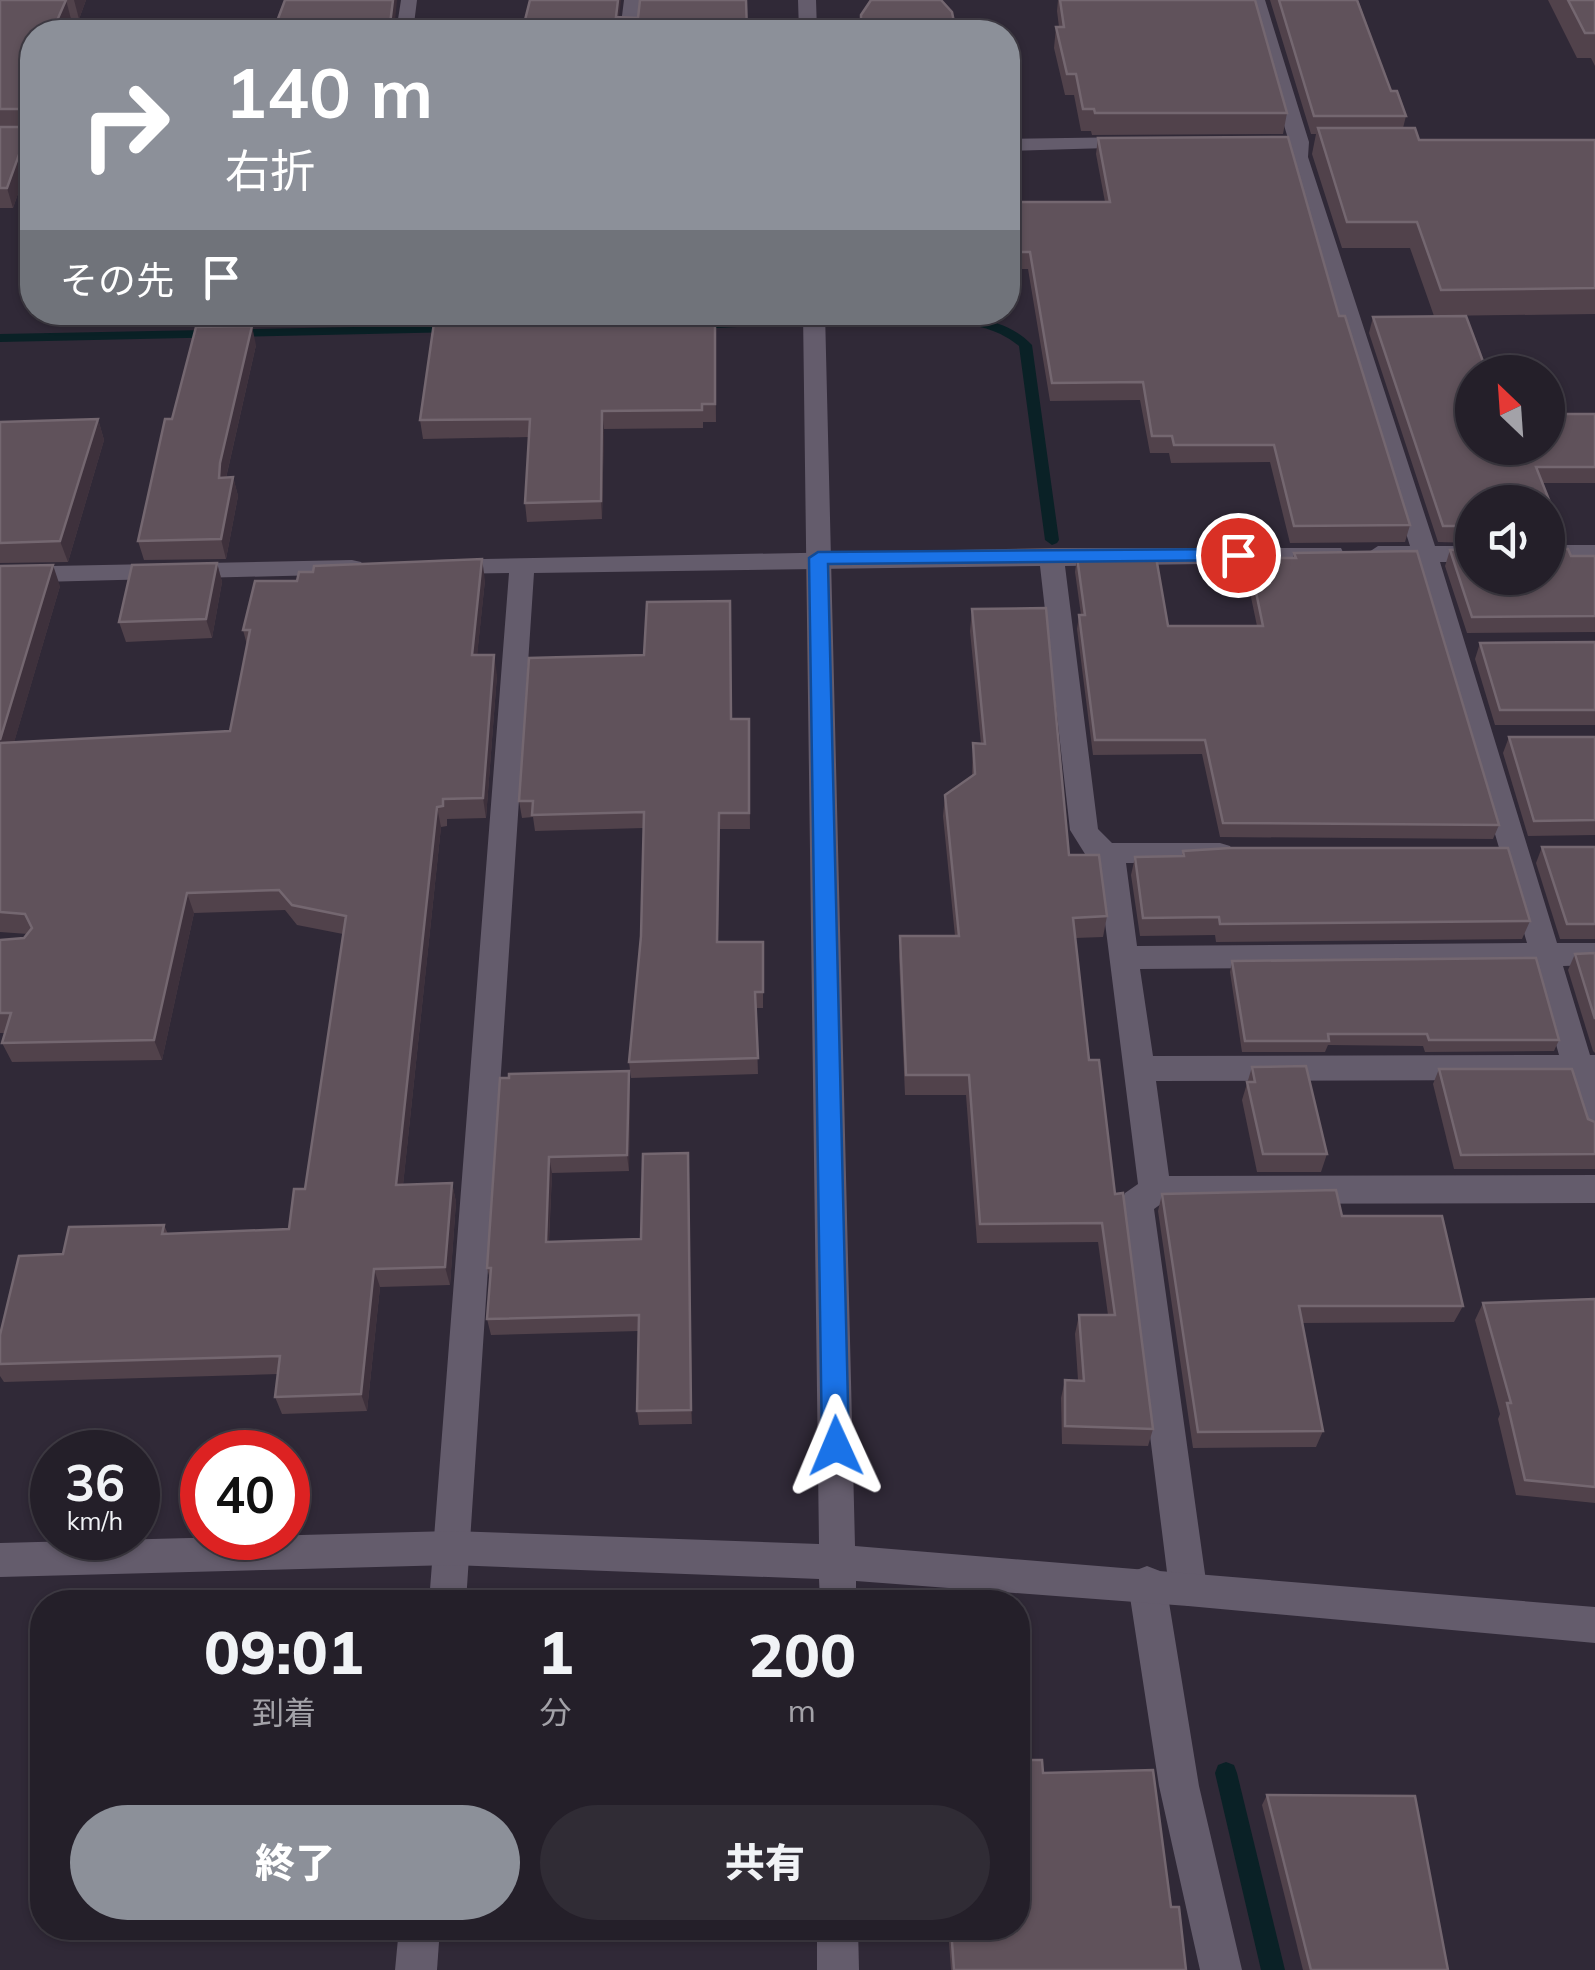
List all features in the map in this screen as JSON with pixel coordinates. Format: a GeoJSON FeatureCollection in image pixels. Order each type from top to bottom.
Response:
{"type":"FeatureCollection","features":[{"type":"Feature","properties":{"kind":"street"},"geometry":{"type":"LineString","coordinates":[[1256,0],[1299,142],[1298,157],[1454,646],[1505,853],[1587,1067],[1595,1123]]}},
{"type":"Feature","properties":{"kind":"street"},"geometry":{"type":"LineString","coordinates":[[1020,144],[1163,143]]}},
{"type":"Feature","properties":{"kind":"street"},"geometry":{"type":"LineString","coordinates":[[814,325],[838,1590]]}},
{"type":"Feature","properties":{"kind":"street"},"geometry":{"type":"LineString","coordinates":[[1565,553],[1595,553]]}},
{"type":"Feature","properties":{"kind":"street"},"geometry":{"type":"LineString","coordinates":[[423,566],[818,558],[1455,554]]}},
{"type":"Feature","properties":{"kind":"street"},"geometry":{"type":"LineString","coordinates":[[1054,556],[1052,572],[1084,830],[1094,847],[1110,852],[1244,853]]}},
{"type":"Feature","properties":{"kind":"street"},"geometry":{"type":"LineString","coordinates":[[449,1590],[522,564]]}},
{"type":"Feature","properties":{"kind":"street"},"geometry":{"type":"LineString","coordinates":[[0,576],[384,567]]}},
{"type":"Feature","properties":{"kind":"street"},"geometry":{"type":"LineString","coordinates":[[1454,646],[1489,646]]}},
{"type":"Feature","properties":{"kind":"street"},"geometry":{"type":"LineString","coordinates":[[1480,739],[1518,739]]}},
{"type":"Feature","properties":{"kind":"street"},"geometry":{"type":"LineString","coordinates":[[1505,853],[1545,849]]}},
{"type":"Feature","properties":{"kind":"street"},"geometry":{"type":"LineString","coordinates":[[1110,852],[1155,1190]]}},
{"type":"Feature","properties":{"kind":"street"},"geometry":{"type":"LineString","coordinates":[[1122,958],[1595,954]]}},
{"type":"Feature","properties":{"kind":"street"},"geometry":{"type":"LineString","coordinates":[[1136,1069],[1587,1067]]}},
{"type":"Feature","properties":{"kind":"street"},"geometry":{"type":"LineString","coordinates":[[1188,1588],[1137,1203],[1155,1190],[1595,1189]]}},
{"type":"Feature","properties":{"kind":"street"},"geometry":{"type":"LineString","coordinates":[[0,1560],[452,1548],[838,1562],[1147,1584],[1595,1625]]}},
{"type":"Feature","properties":{"kind":"street"},"geometry":{"type":"LineString","coordinates":[[1147,1584],[1179,1786],[1222,1970]]}},
{"type":"Feature","properties":{"kind":"street"},"geometry":{"type":"LineString","coordinates":[[416,1970],[419,1940]]}},
{"type":"Feature","properties":{"kind":"street"},"geometry":{"type":"LineString","coordinates":[[838,1940],[838,1970]]}},
{"type":"Feature","properties":{"kind":"building"},"geometry":{"type":"Polygon","coordinates":[[[0,0],[66,0],[57,20],[20,20],[20,109],[0,109],[0,0]]]}},
{"type":"Feature","properties":{"kind":"building"},"geometry":{"type":"Polygon","coordinates":[[[285,0],[393,0],[390,20],[278,20],[285,0]]]}},
{"type":"Feature","properties":{"kind":"building"},"geometry":{"type":"Polygon","coordinates":[[[530,0],[618,0],[616,17],[638,18],[640,0],[746,0],[747,20],[525,20],[530,0]]]}},
{"type":"Feature","properties":{"kind":"building"},"geometry":{"type":"Polygon","coordinates":[[[871,0],[941,0],[954,20],[861,20],[871,0]]]}},
{"type":"Feature","properties":{"kind":"building"},"geometry":{"type":"Polygon","coordinates":[[[1060,0],[1255,0],[1287,113],[1095,113],[1094,109],[1083,109],[1076,74],[1067,74],[1056,27],[1064,27],[1060,0]]]}},
{"type":"Feature","properties":{"kind":"building"},"geometry":{"type":"Polygon","coordinates":[[[1279,0],[1357,0],[1391,91],[1397,91],[1406,116],[1314,116],[1279,0]]]}},
{"type":"Feature","properties":{"kind":"building"},"geometry":{"type":"Polygon","coordinates":[[[1568,0],[1595,0],[1595,33],[1585,33],[1568,0]]]}},
{"type":"Feature","properties":{"kind":"building"},"geometry":{"type":"Polygon","coordinates":[[[0,127],[20,127],[20,152],[7,188],[0,188],[0,127]]]}},
{"type":"Feature","properties":{"kind":"building"},"geometry":{"type":"Polygon","coordinates":[[[1318,128],[1415,128],[1419,140],[1595,140],[1595,288],[1441,290],[1417,222],[1347,222],[1318,128]]]}},
{"type":"Feature","properties":{"kind":"building"},"geometry":{"type":"Polygon","coordinates":[[[1288,137],[1339,316],[1345,316],[1410,525],[1294,526],[1274,445],[1174,445],[1172,436],[1152,436],[1143,382],[1052,383],[1030,252],[1020,252],[1020,202],[1110,202],[1098,138],[1288,137]]]}},
{"type":"Feature","properties":{"kind":"building"},"geometry":{"type":"Polygon","coordinates":[[[1466,316],[1481,355],[1455,355],[1455,465],[1565,465],[1565,414],[1595,414],[1595,467],[1536,467],[1543,485],[1455,485],[1455,526],[1443,526],[1373,317],[1466,316]]]}},
{"type":"Feature","properties":{"kind":"building"},"geometry":{"type":"Polygon","coordinates":[[[434,325],[715,325],[715,404],[702,404],[702,410],[602,411],[601,501],[525,503],[530,419],[420,420],[434,325]]]}},
{"type":"Feature","properties":{"kind":"building"},"geometry":{"type":"Polygon","coordinates":[[[252,326],[220,463],[219,478],[233,477],[221,539],[138,541],[165,419],[172,419],[196,327],[252,326]]]}},
{"type":"Feature","properties":{"kind":"building"},"geometry":{"type":"Polygon","coordinates":[[[98,419],[60,541],[0,543],[0,422],[98,419]]]}},
{"type":"Feature","properties":{"kind":"building"},"geometry":{"type":"Polygon","coordinates":[[[1565,549],[1571,556],[1595,556],[1595,616],[1472,617],[1465,595],[1565,595],[1565,549]]]}},
{"type":"Feature","properties":{"kind":"building"},"geometry":{"type":"Polygon","coordinates":[[[1417,551],[1499,825],[1223,823],[1205,740],[1095,740],[1079,615],[1085,615],[1077,557],[1156,557],[1168,626],[1263,626],[1249,558],[1296,558],[1294,553],[1417,551]]]}},
{"type":"Feature","properties":{"kind":"building"},"geometry":{"type":"Polygon","coordinates":[[[482,559],[472,655],[494,655],[483,798],[443,799],[443,806],[437,807],[396,1185],[452,1183],[445,1267],[374,1269],[361,1394],[275,1397],[280,1356],[0,1364],[0,1335],[19,1256],[63,1254],[69,1227],[164,1225],[162,1234],[289,1229],[294,1189],[305,1189],[346,916],[292,905],[279,890],[187,893],[154,1040],[2,1043],[11,1013],[0,1013],[0,940],[24,938],[32,928],[25,914],[0,912],[0,743],[230,731],[250,630],[243,630],[255,581],[297,581],[299,572],[313,572],[314,566],[482,559]]]}},
{"type":"Feature","properties":{"kind":"building"},"geometry":{"type":"Polygon","coordinates":[[[217,563],[206,619],[119,622],[132,565],[217,563]]]}},
{"type":"Feature","properties":{"kind":"building"},"geometry":{"type":"Polygon","coordinates":[[[53,565],[0,740],[0,566],[53,565]]]}},
{"type":"Feature","properties":{"kind":"building"},"geometry":{"type":"Polygon","coordinates":[[[730,601],[731,719],[749,719],[749,813],[719,813],[717,942],[763,942],[763,992],[755,992],[758,1058],[629,1062],[641,936],[644,812],[532,815],[533,801],[519,801],[529,658],[644,655],[647,602],[730,601]]]}},
{"type":"Feature","properties":{"kind":"building"},"geometry":{"type":"Polygon","coordinates":[[[1046,608],[1069,855],[1099,855],[1107,916],[1073,918],[1089,1060],[1099,1060],[1115,1194],[1123,1193],[1153,1429],[1065,1426],[1065,1380],[1084,1381],[1079,1315],[1115,1315],[1102,1223],[980,1224],[969,1075],[906,1075],[900,936],[959,936],[945,795],[975,774],[973,743],[985,744],[972,609],[1046,608]]]}},
{"type":"Feature","properties":{"kind":"building"},"geometry":{"type":"Polygon","coordinates":[[[1595,642],[1595,710],[1500,710],[1480,643],[1595,642]]]}},
{"type":"Feature","properties":{"kind":"building"},"geometry":{"type":"Polygon","coordinates":[[[1509,737],[1595,737],[1595,820],[1534,821],[1509,737]]]}},
{"type":"Feature","properties":{"kind":"building"},"geometry":{"type":"Polygon","coordinates":[[[1542,847],[1595,847],[1595,924],[1567,924],[1542,847]]]}},
{"type":"Feature","properties":{"kind":"building"},"geometry":{"type":"Polygon","coordinates":[[[1508,848],[1530,921],[1220,924],[1219,917],[1143,918],[1135,857],[1184,856],[1183,851],[1508,848]]]}},
{"type":"Feature","properties":{"kind":"building"},"geometry":{"type":"Polygon","coordinates":[[[1595,953],[1595,1019],[1575,954],[1595,953]]]}},
{"type":"Feature","properties":{"kind":"building"},"geometry":{"type":"Polygon","coordinates":[[[1536,958],[1559,1040],[1429,1040],[1427,1034],[1328,1034],[1329,1041],[1245,1041],[1232,961],[1536,958]]]}},
{"type":"Feature","properties":{"kind":"building"},"geometry":{"type":"Polygon","coordinates":[[[1306,1066],[1327,1154],[1263,1154],[1247,1082],[1255,1082],[1252,1067],[1306,1066]]]}},
{"type":"Feature","properties":{"kind":"building"},"geometry":{"type":"Polygon","coordinates":[[[1439,1069],[1572,1069],[1588,1119],[1595,1122],[1595,1154],[1461,1155],[1439,1069]]]}},
{"type":"Feature","properties":{"kind":"building"},"geometry":{"type":"Polygon","coordinates":[[[629,1071],[627,1155],[549,1157],[546,1242],[641,1239],[643,1154],[688,1153],[691,1410],[637,1411],[639,1315],[487,1319],[500,1078],[509,1078],[509,1074],[629,1071]]]}},
{"type":"Feature","properties":{"kind":"building"},"geometry":{"type":"Polygon","coordinates":[[[1336,1190],[1342,1216],[1442,1216],[1463,1306],[1299,1306],[1323,1431],[1198,1432],[1162,1194],[1336,1190]]]}},
{"type":"Feature","properties":{"kind":"building"},"geometry":{"type":"Polygon","coordinates":[[[1595,1299],[1595,1487],[1525,1480],[1507,1403],[1511,1403],[1483,1303],[1595,1299]]]}},
{"type":"Feature","properties":{"kind":"building"},"geometry":{"type":"Polygon","coordinates":[[[1030,1760],[1042,1760],[1043,1773],[1153,1770],[1171,1907],[1179,1907],[1186,1970],[954,1970],[952,1940],[1030,1940],[1030,1760]]]}},
{"type":"Feature","properties":{"kind":"building"},"geometry":{"type":"Polygon","coordinates":[[[1267,1795],[1415,1796],[1448,1970],[1311,1970],[1267,1795]]]}},
{"type":"Feature","properties":{"kind":"waterway"},"geometry":{"type":"LineString","coordinates":[[991,325],[1012,333],[1025,345],[1052,540]]}},
{"type":"Feature","properties":{"kind":"waterway"},"geometry":{"type":"LineString","coordinates":[[0,338],[454,329]]}},
{"type":"Feature","properties":{"kind":"waterway"},"geometry":{"type":"LineString","coordinates":[[1226,1773],[1273,1970]]}},
{"type":"Feature","properties":{"kind":"route"},"geometry":{"type":"LineString","coordinates":[[836,1446],[818,558],[1238,555]]}}]}
